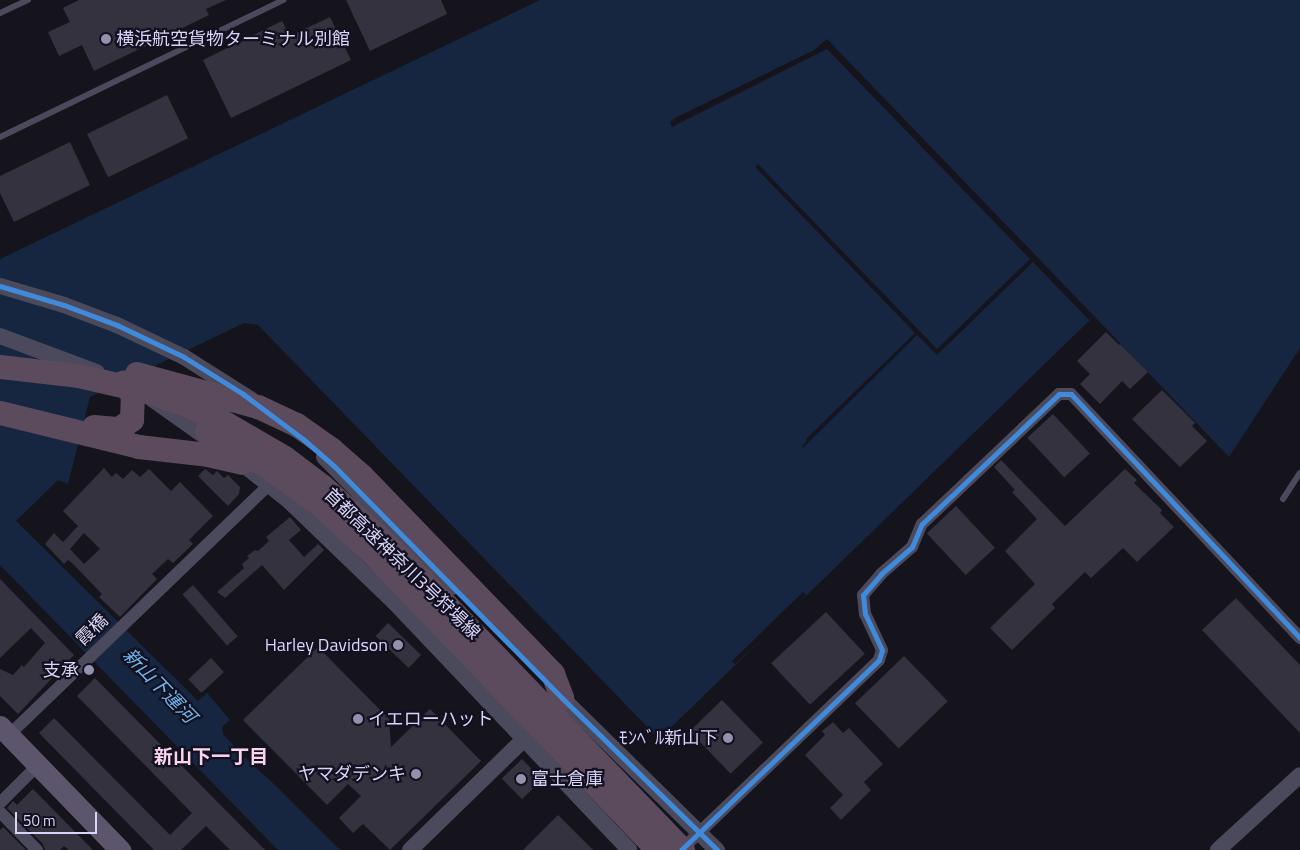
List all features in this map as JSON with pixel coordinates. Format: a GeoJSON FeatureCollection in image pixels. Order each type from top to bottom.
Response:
{"type":"FeatureCollection","features":[{"type":"Feature","properties":{"kind":"highway"},"geometry":{"type":"LineString","coordinates":[[0,354],[79,362],[149,377],[241,401],[278,416],[315,438],[362,476],[490,607],[553,674],[562,698]]}},
{"type":"Feature","properties":{"kind":"highway","name":"首都高速神奈川3号狩場線"},"geometry":{"type":"LineString","coordinates":[[0,367],[79,376],[148,392],[189,406],[220,420],[285,458],[322,486],[394,551],[682,850]]}},
{"type":"Feature","properties":{"kind":"highway","name":"首都高速神奈川3号狩場線"},"geometry":{"type":"LineString","coordinates":[[0,382],[80,391],[137,405],[198,427],[269,468],[319,504],[372,553],[658,850]]}},
{"type":"Feature","properties":{"kind":"highway"},"geometry":{"type":"LineString","coordinates":[[0,413],[110,435],[127,425],[134,412],[133,396],[122,382]]}},
{"type":"Feature","properties":{"kind":"highway"},"geometry":{"type":"LineString","coordinates":[[0,402],[163,451],[208,455],[242,464]]}},
{"type":"Feature","properties":{"kind":"main road"},"geometry":{"type":"LineString","coordinates":[[5,731],[120,850]]}},
{"type":"Feature","properties":{"kind":"street"},"geometry":{"type":"LineString","coordinates":[[0,286],[64,305],[117,325],[184,358],[243,394],[303,439],[334,466],[562,698],[717,850]]}},
{"type":"Feature","properties":{"kind":"street"},"geometry":{"type":"LineString","coordinates":[[0,336],[122,382],[150,397],[270,484],[394,602],[525,738],[629,850]]}},
{"type":"Feature","properties":{"kind":"street"},"geometry":{"type":"LineString","coordinates":[[682,850],[879,660],[882,650],[865,614],[864,595],[882,574],[912,547],[922,524],[1059,394],[1071,394],[1300,638]]}},
{"type":"Feature","properties":{"kind":"street","name":"霞橋"},"geometry":{"type":"LineString","coordinates":[[5,731],[85,661],[270,484]]}},
{"type":"Feature","properties":{"kind":"street"},"geometry":{"type":"LineString","coordinates":[[410,850],[525,738],[562,698]]}},
{"type":"Feature","properties":{"kind":"street"},"geometry":{"type":"LineString","coordinates":[[0,802],[38,765]]}},
{"type":"Feature","properties":{"kind":"street"},"geometry":{"type":"LineString","coordinates":[[1218,850],[1300,775]]}},
{"type":"Feature","properties":{"kind":"street"},"geometry":{"type":"LineString","coordinates":[[0,812],[37,850]]}},
{"type":"Feature","properties":{"kind":"lane"},"geometry":{"type":"LineString","coordinates":[[0,13],[28,0]]}},
{"type":"Feature","properties":{"kind":"lane"},"geometry":{"type":"LineString","coordinates":[[0,137],[284,0]]}},
{"type":"Feature","properties":{"kind":"lane"},"geometry":{"type":"LineString","coordinates":[[1284,499],[1300,473]]}},
{"type":"Feature","properties":{"kind":"water","name":"新山下運河"},"geometry":{"type":"Polygon","coordinates":[[[540,0],[1300,0],[1300,348],[1229,457],[1094,316],[659,739],[258,325],[244,323],[90,397],[68,484],[58,480],[16,521],[198,701],[207,693],[230,720],[222,727],[223,734],[242,755],[340,850],[278,850],[0,565],[0,259],[540,0]]]}},
{"type":"Feature","properties":{"kind":"pier"},"geometry":{"type":"Polygon","coordinates":[[[827,39],[1094,316],[1089,320],[1033,262],[937,355],[917,335],[803,448],[802,446],[807,441],[806,439],[915,333],[755,167],[758,164],[937,349],[1030,259],[827,49],[672,127],[670,122],[675,118],[814,50],[827,39]]]}},
{"type":"Feature","properties":{"kind":"pier"},"geometry":{"type":"Polygon","coordinates":[[[803,592],[806,595],[786,617],[735,664],[732,661],[803,592]]]}},
{"type":"Feature","properties":{"kind":"building","name":"横浜航空貨物ターミナル別館"},"geometry":{"type":"Polygon","coordinates":[[[79,0],[226,0],[206,9],[209,15],[94,71],[82,45],[59,56],[48,32],[70,22],[63,8],[79,0]]]}},
{"type":"Feature","properties":{"kind":"building"},"geometry":{"type":"Polygon","coordinates":[[[346,0],[441,0],[447,14],[370,51],[346,0]]]}},
{"type":"Feature","properties":{"kind":"building"},"geometry":{"type":"Polygon","coordinates":[[[330,17],[351,60],[231,118],[203,60],[282,21],[290,36],[330,17]]]}},
{"type":"Feature","properties":{"kind":"building"},"geometry":{"type":"Polygon","coordinates":[[[167,95],[188,138],[108,177],[87,134],[167,95]]]}},
{"type":"Feature","properties":{"kind":"building"},"geometry":{"type":"Polygon","coordinates":[[[70,142],[90,185],[14,222],[0,193],[0,176],[70,142]]]}},
{"type":"Feature","properties":{"kind":"building"},"geometry":{"type":"Polygon","coordinates":[[[1106,332],[1148,372],[1130,389],[1122,381],[1100,404],[1080,384],[1090,374],[1077,361],[1106,332]]]}},
{"type":"Feature","properties":{"kind":"building"},"geometry":{"type":"Polygon","coordinates":[[[1162,390],[1195,423],[1192,426],[1207,441],[1180,467],[1132,419],[1162,390]]]}},
{"type":"Feature","properties":{"kind":"building"},"geometry":{"type":"Polygon","coordinates":[[[1053,414],[1090,453],[1064,477],[1027,438],[1053,414]]]}},
{"type":"Feature","properties":{"kind":"building"},"geometry":{"type":"Polygon","coordinates":[[[1001,460],[1065,526],[1125,469],[1137,480],[1134,483],[1162,510],[1160,513],[1174,527],[1137,562],[1123,548],[1091,578],[1085,572],[1052,604],[1055,608],[1012,650],[990,628],[1035,584],[1005,551],[1037,519],[1012,492],[1015,490],[994,467],[1001,460]]]}},
{"type":"Feature","properties":{"kind":"building"},"geometry":{"type":"Polygon","coordinates":[[[104,468],[112,477],[116,473],[123,479],[132,470],[140,477],[149,469],[171,491],[180,482],[213,516],[189,540],[193,544],[173,563],[168,559],[152,574],[157,579],[120,617],[99,597],[102,594],[71,562],[68,560],[64,564],[45,544],[54,533],[63,542],[78,526],[63,511],[104,468]],[[84,533],[70,549],[84,564],[100,549],[84,533]]]}},
{"type":"Feature","properties":{"kind":"building"},"geometry":{"type":"Polygon","coordinates":[[[205,469],[213,475],[217,471],[224,478],[228,475],[240,487],[239,494],[228,506],[198,476],[205,469]]]}},
{"type":"Feature","properties":{"kind":"building"},"geometry":{"type":"Polygon","coordinates":[[[956,506],[995,548],[966,575],[927,533],[956,506]]]}},
{"type":"Feature","properties":{"kind":"building"},"geometry":{"type":"Polygon","coordinates":[[[290,517],[301,530],[289,540],[304,557],[318,544],[324,550],[284,590],[262,565],[225,598],[217,592],[244,568],[242,564],[249,558],[247,556],[255,550],[258,551],[269,541],[266,537],[290,517]]]}},
{"type":"Feature","properties":{"kind":"building"},"geometry":{"type":"Polygon","coordinates":[[[0,579],[74,655],[18,714],[0,696],[0,669],[13,675],[22,665],[24,667],[45,643],[31,628],[0,658],[0,579]]]}},
{"type":"Feature","properties":{"kind":"building"},"geometry":{"type":"Polygon","coordinates":[[[193,585],[238,636],[227,646],[182,594],[193,585]]]}},
{"type":"Feature","properties":{"kind":"building"},"geometry":{"type":"Polygon","coordinates":[[[1236,598],[1300,665],[1300,733],[1202,630],[1236,598]]]}},
{"type":"Feature","properties":{"kind":"building"},"geometry":{"type":"Polygon","coordinates":[[[826,612],[865,654],[810,705],[771,663],[826,612]]]}},
{"type":"Feature","properties":{"kind":"building","name":"Harley Davidson"},"geometry":{"type":"Polygon","coordinates":[[[388,623],[421,655],[409,668],[375,636],[388,623]]]}},
{"type":"Feature","properties":{"kind":"building"},"geometry":{"type":"Polygon","coordinates":[[[318,647],[389,719],[391,747],[430,709],[481,761],[390,850],[363,824],[353,833],[339,818],[361,796],[348,784],[327,805],[243,720],[318,647]]]}},
{"type":"Feature","properties":{"kind":"building"},"geometry":{"type":"Polygon","coordinates":[[[904,656],[948,701],[899,749],[855,703],[904,656]]]}},
{"type":"Feature","properties":{"kind":"building"},"geometry":{"type":"Polygon","coordinates":[[[211,658],[224,672],[201,693],[188,679],[211,658]]]}},
{"type":"Feature","properties":{"kind":"building"},"geometry":{"type":"Polygon","coordinates":[[[95,678],[265,850],[230,850],[206,826],[181,850],[154,850],[39,733],[54,718],[170,835],[192,813],[77,696],[95,678]]]}},
{"type":"Feature","properties":{"kind":"building","name":"ﾓﾝﾍﾞﾙ新山下"},"geometry":{"type":"Polygon","coordinates":[[[722,700],[763,742],[731,774],[690,731],[722,700]]]}},
{"type":"Feature","properties":{"kind":"building"},"geometry":{"type":"Polygon","coordinates":[[[833,722],[843,733],[849,728],[883,764],[864,782],[871,790],[841,820],[830,808],[843,795],[805,755],[825,735],[822,731],[833,722]]]}},
{"type":"Feature","properties":{"kind":"building","name":"富士倉庫"},"geometry":{"type":"Polygon","coordinates":[[[522,759],[542,780],[522,799],[502,778],[522,759]]]}},
{"type":"Feature","properties":{"kind":"building"},"geometry":{"type":"Polygon","coordinates":[[[33,789],[93,850],[69,850],[64,846],[60,850],[45,850],[43,844],[7,808],[13,801],[17,805],[33,789]]]}},
{"type":"Feature","properties":{"kind":"building"},"geometry":{"type":"Polygon","coordinates":[[[558,815],[593,850],[523,850],[558,815]]]}},
{"type":"Feature","properties":{"kind":"building"},"geometry":{"type":"Polygon","coordinates":[[[3,827],[26,850],[0,850],[0,830],[3,827]]]}},
{"type":"Feature","properties":{"kind":"cycle path"},"geometry":{"type":"LineString","coordinates":[[0,286],[64,305],[117,325],[184,357],[243,394],[303,439],[334,466],[562,698],[717,850]]}},
{"type":"Feature","properties":{"kind":"cycle path"},"geometry":{"type":"LineString","coordinates":[[681,850],[879,660],[882,650],[865,614],[863,595],[881,574],[912,547],[922,524],[1059,394],[1071,394],[1300,638]]}},
{"type":"Feature","properties":{"kind":"place","name":"横浜航空貨物ターミナル別館"},"geometry":{"type":"Point","coordinates":[106,39]}},
{"type":"Feature","properties":{"kind":"place","name":"Harley Davidson"},"geometry":{"type":"Point","coordinates":[398,645]}},
{"type":"Feature","properties":{"kind":"place","name":"支承"},"geometry":{"type":"Point","coordinates":[89,670]}},
{"type":"Feature","properties":{"kind":"place","name":"イエローハット"},"geometry":{"type":"Point","coordinates":[358,719]}},
{"type":"Feature","properties":{"kind":"place","name":"ﾓﾝﾍﾞﾙ新山下"},"geometry":{"type":"Point","coordinates":[728,738]}},
{"type":"Feature","properties":{"kind":"place","name":"ヤマダデンキ"},"geometry":{"type":"Point","coordinates":[416,774]}},
{"type":"Feature","properties":{"kind":"place","name":"富士倉庫"},"geometry":{"type":"Point","coordinates":[521,779]}},
{"type":"Feature","properties":{"kind":"district","name":"新山下一丁目"},"geometry":{"type":"Point","coordinates":[211,756]}}]}
